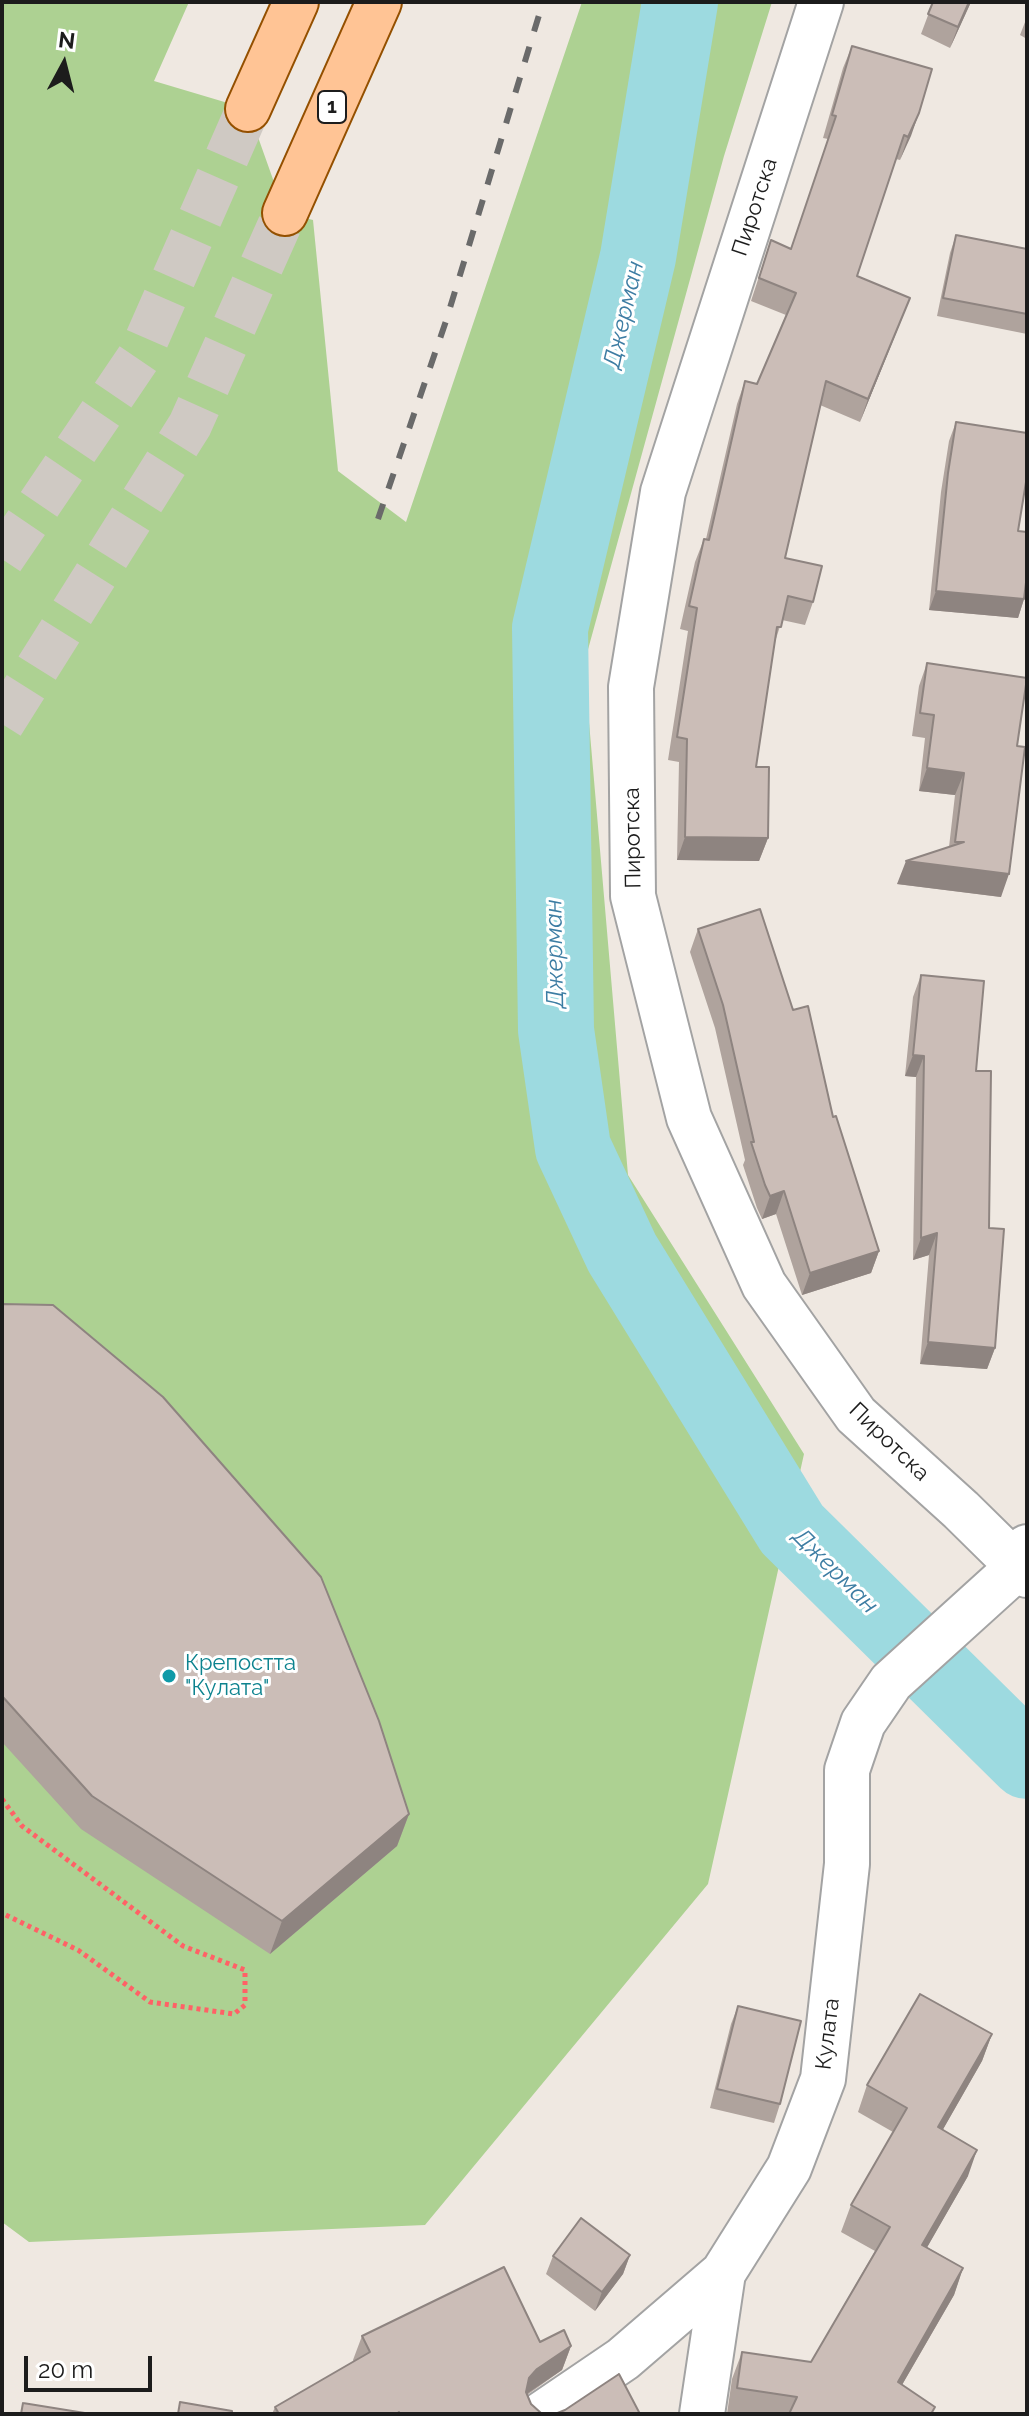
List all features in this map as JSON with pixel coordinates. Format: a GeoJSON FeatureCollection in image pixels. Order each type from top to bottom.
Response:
{"type":"FeatureCollection","features":[{"type":"Feature","properties":{"kind":"main road"},"geometry":{"type":"LineString","coordinates":[[248,109],[296,2]]}},
{"type":"Feature","properties":{"kind":"main road","name":"1"},"geometry":{"type":"LineString","coordinates":[[285,213],[379,2]]}},
{"type":"Feature","properties":{"kind":"street","name":"Пиротска"},"geometry":{"type":"LineString","coordinates":[[821,2],[663,492],[631,687],[633,896],[689,1118],[764,1285],[856,1415],[1024,1563]]}},
{"type":"Feature","properties":{"kind":"street","name":"Кулата"},"geometry":{"type":"LineString","coordinates":[[542,2414],[623,2359],[723,2273],[789,2168],[823,2079],[847,1864],[847,1770],[863,1723],[891,1682],[1024,1563]]}},
{"type":"Feature","properties":{"kind":"street"},"geometry":{"type":"LineString","coordinates":[[702,2414],[723,2273]]}},
{"type":"Feature","properties":{"kind":"path"},"geometry":{"type":"LineString","coordinates":[[2,1799],[22,1826],[183,1946],[245,1970],[245,2005],[234,2014],[150,2002],[78,1950],[2,1913]]}},
{"type":"Feature","properties":{"kind":"green space"},"geometry":{"type":"Polygon","coordinates":[[[2,2],[189,2],[154,81],[248,109],[285,213],[313,220],[338,471],[406,522],[582,2],[772,2],[724,156],[584,664],[628,1175],[804,1454],[708,1884],[425,2225],[29,2242],[2,2222],[2,2]]]}},
{"type":"Feature","properties":{"kind":"building"},"geometry":{"type":"Polygon","coordinates":[[[933,2],[969,2],[958,27],[928,14],[933,2]]]}},
{"type":"Feature","properties":{"kind":"building"},"geometry":{"type":"Polygon","coordinates":[[[852,46],[932,69],[919,113],[908,137],[904,135],[857,276],[910,298],[868,399],[826,381],[785,558],[822,566],[813,602],[788,596],[781,627],[777,627],[756,767],[769,767],[768,838],[685,837],[687,739],[677,737],[697,608],[689,606],[704,539],[709,540],[745,381],[757,384],[796,293],[759,278],[771,240],[791,249],[836,116],[832,115],[852,46]]]}},
{"type":"Feature","properties":{"kind":"building"},"geometry":{"type":"Polygon","coordinates":[[[956,235],[1027,249],[1027,314],[943,298],[956,235]]]}},
{"type":"Feature","properties":{"kind":"building"},"geometry":{"type":"Polygon","coordinates":[[[956,422],[1027,433],[1027,476],[1018,531],[1027,532],[1024,599],[936,591],[956,422]]]}},
{"type":"Feature","properties":{"kind":"building"},"geometry":{"type":"Polygon","coordinates":[[[927,663],[1027,678],[1017,746],[1025,747],[1009,874],[906,861],[964,842],[955,842],[964,773],[927,768],[934,715],[920,713],[927,663]]]}},
{"type":"Feature","properties":{"kind":"building"},"geometry":{"type":"Polygon","coordinates":[[[760,909],[793,1010],[808,1006],[833,1117],[836,1116],[879,1251],[810,1273],[784,1191],[770,1196],[751,1142],[754,1142],[723,1005],[698,929],[760,909]]]}},
{"type":"Feature","properties":{"kind":"building"},"geometry":{"type":"Polygon","coordinates":[[[921,975],[984,981],[976,1071],[991,1071],[989,1228],[1004,1229],[995,1348],[928,1342],[937,1233],[921,1238],[924,1056],[913,1055],[921,975]]]}},
{"type":"Feature","properties":{"kind":"building","name":"Крепостта \"Кулата\""},"geometry":{"type":"Polygon","coordinates":[[[2,1304],[53,1305],[163,1397],[321,1577],[379,1721],[409,1814],[282,1921],[92,1796],[2,1696],[2,1304]]]}},
{"type":"Feature","properties":{"kind":"building"},"geometry":{"type":"Polygon","coordinates":[[[920,1994],[992,2034],[938,2127],[977,2150],[922,2245],[963,2268],[898,2382],[935,2407],[931,2414],[789,2414],[797,2397],[737,2388],[742,2352],[811,2362],[890,2227],[851,2205],[907,2108],[867,2085],[920,1994]]]}},
{"type":"Feature","properties":{"kind":"building"},"geometry":{"type":"Polygon","coordinates":[[[738,2006],[801,2021],[780,2104],[717,2089],[738,2006]]]}},
{"type":"Feature","properties":{"kind":"building"},"geometry":{"type":"Polygon","coordinates":[[[581,2218],[630,2255],[602,2292],[553,2256],[581,2218]]]}},
{"type":"Feature","properties":{"kind":"building"},"geometry":{"type":"Polygon","coordinates":[[[504,2267],[540,2342],[564,2330],[571,2346],[529,2378],[526,2392],[531,2404],[541,2413],[550,2414],[279,2414],[275,2407],[370,2352],[362,2336],[504,2267]]]}},
{"type":"Feature","properties":{"kind":"building"},"geometry":{"type":"Polygon","coordinates":[[[619,2374],[640,2414],[555,2414],[565,2410],[619,2374]]]}},
{"type":"Feature","properties":{"kind":"building"},"geometry":{"type":"Polygon","coordinates":[[[180,2402],[232,2411],[232,2414],[178,2414],[180,2402]]]}},
{"type":"Feature","properties":{"kind":"building"},"geometry":{"type":"Polygon","coordinates":[[[23,2403],[91,2414],[21,2414],[23,2403]]]}},
{"type":"Feature","properties":{"kind":"waterway","name":"Джерман"},"geometry":{"type":"LineString","coordinates":[[680,2],[638,257],[550,628],[556,1030],[573,1148],[622,1253],[792,1529],[1027,1761]]}},
{"type":"Feature","properties":{"kind":"tunnel"},"geometry":{"type":"LineString","coordinates":[[2,559],[139,357],[248,109]]}},
{"type":"Feature","properties":{"kind":"tunnel"},"geometry":{"type":"LineString","coordinates":[[2,724],[190,425],[285,213]]}},
{"type":"Feature","properties":{"kind":"railway"},"geometry":{"type":"LineString","coordinates":[[378,519],[446,321],[543,2]]}},
{"type":"Feature","properties":{"kind":"place","name":"Крепостта \"Кулата\""},"geometry":{"type":"Point","coordinates":[169,1676]}}]}
